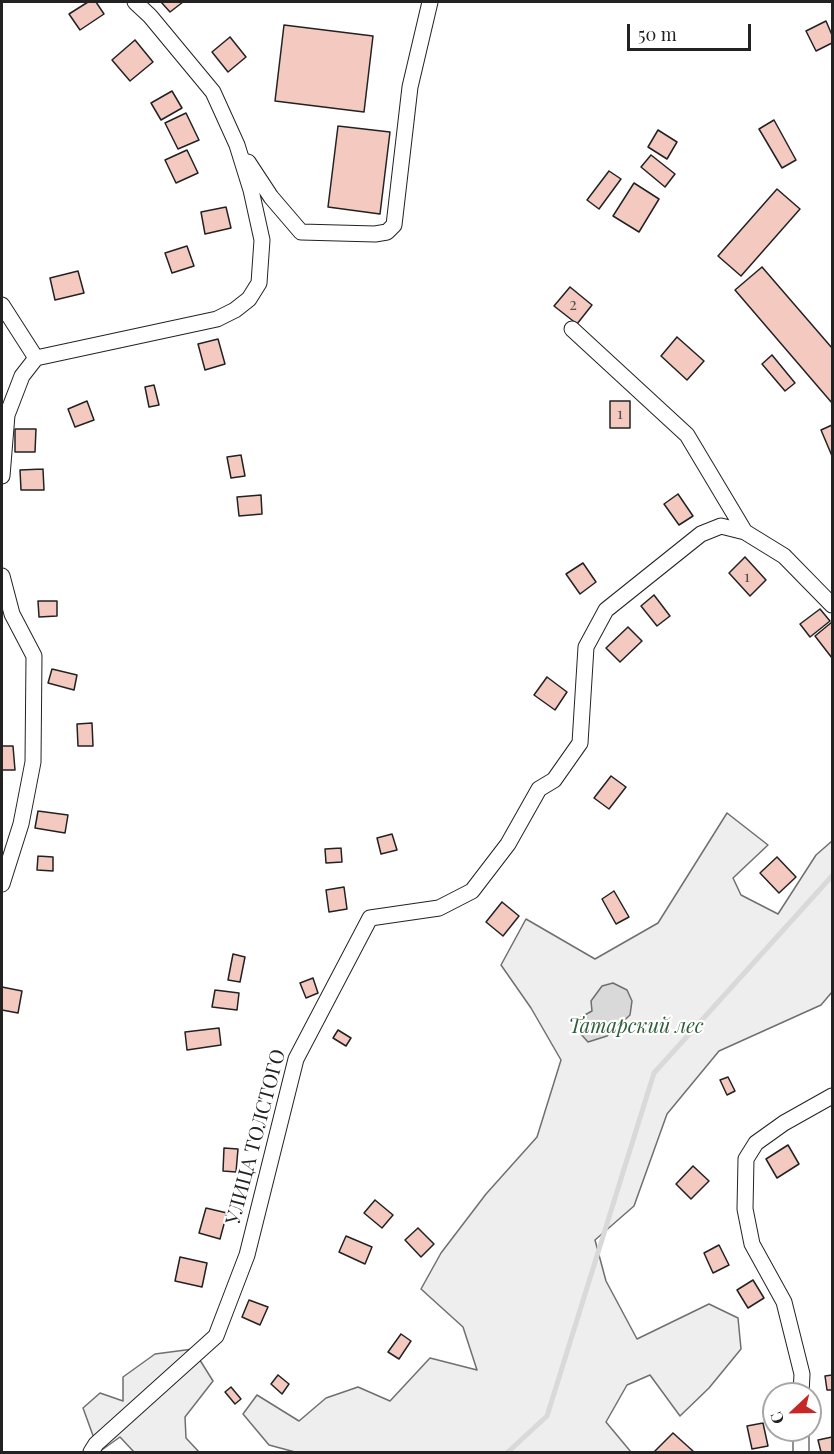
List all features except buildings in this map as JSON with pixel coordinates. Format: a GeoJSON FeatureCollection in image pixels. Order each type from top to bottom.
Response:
{"type":"FeatureCollection","features":[{"type":"Feature","properties":{"kind":"street"},"geometry":{"type":"LineString","coordinates":[[2,476],[8,415],[22,376],[36,358],[217,319],[235,310],[249,299],[259,283],[262,240],[252,190],[237,146],[213,92],[150,16],[135,2]]}},
{"type":"Feature","properties":{"kind":"street"},"geometry":{"type":"LineString","coordinates":[[237,146],[271,197],[301,232],[375,234],[387,232],[394,225],[410,87],[430,2]]}},
{"type":"Feature","properties":{"kind":"street"},"geometry":{"type":"LineString","coordinates":[[2,305],[36,358]]}},
{"type":"Feature","properties":{"kind":"street"},"geometry":{"type":"LineString","coordinates":[[572,329],[687,435],[745,532],[784,556],[832,605]]}},
{"type":"Feature","properties":{"kind":"street","name":"УЛИЦА ТОЛСТОГО"},"geometry":{"type":"LineString","coordinates":[[91,1452],[96,1444],[216,1336],[247,1255],[296,1059],[369,918],[439,908],[472,891],[508,844],[539,789],[554,780],[580,743],[586,646],[606,610],[701,534],[722,526],[745,532]]}},
{"type":"Feature","properties":{"kind":"street"},"geometry":{"type":"LineString","coordinates":[[2,576],[12,614],[33,656],[33,762],[21,824],[2,884]]}},
{"type":"Feature","properties":{"kind":"street"},"geometry":{"type":"LineString","coordinates":[[802,1382],[802,1374],[784,1302],[753,1244],[745,1209],[746,1160],[756,1143],[784,1123],[832,1096]]}},
{"type":"Feature","properties":{"kind":"green space","name":"Татарский лес"},"geometry":{"type":"Polygon","coordinates":[[[727,813],[768,845],[733,878],[741,895],[778,914],[816,855],[832,841],[832,992],[821,1005],[719,1051],[667,1114],[634,1206],[595,1240],[606,1281],[637,1339],[709,1304],[738,1318],[741,1349],[709,1388],[680,1416],[650,1375],[627,1385],[606,1422],[631,1452],[295,1452],[269,1445],[243,1414],[257,1395],[299,1421],[326,1398],[358,1387],[390,1401],[430,1358],[477,1370],[463,1327],[421,1289],[441,1253],[486,1194],[537,1137],[561,1060],[531,1008],[501,965],[526,919],[595,959],[658,923],[727,813]]]}},
{"type":"Feature","properties":{"kind":"green space"},"geometry":{"type":"Polygon","coordinates":[[[193,1349],[213,1381],[185,1417],[186,1438],[199,1452],[134,1452],[120,1437],[99,1452],[83,1408],[100,1393],[123,1401],[123,1377],[155,1354],[193,1349]]]}},
{"type":"Feature","properties":{"kind":"shaded area"},"geometry":{"type":"Polygon","coordinates":[[[613,983],[627,990],[632,1001],[630,1015],[607,1036],[588,1042],[580,1033],[581,1017],[592,1011],[591,1001],[602,986],[613,983]]]}},
{"type":"Feature","properties":{"kind":"waterway"},"geometry":{"type":"LineString","coordinates":[[508,1452],[547,1416],[654,1073],[832,876]]}}]}
